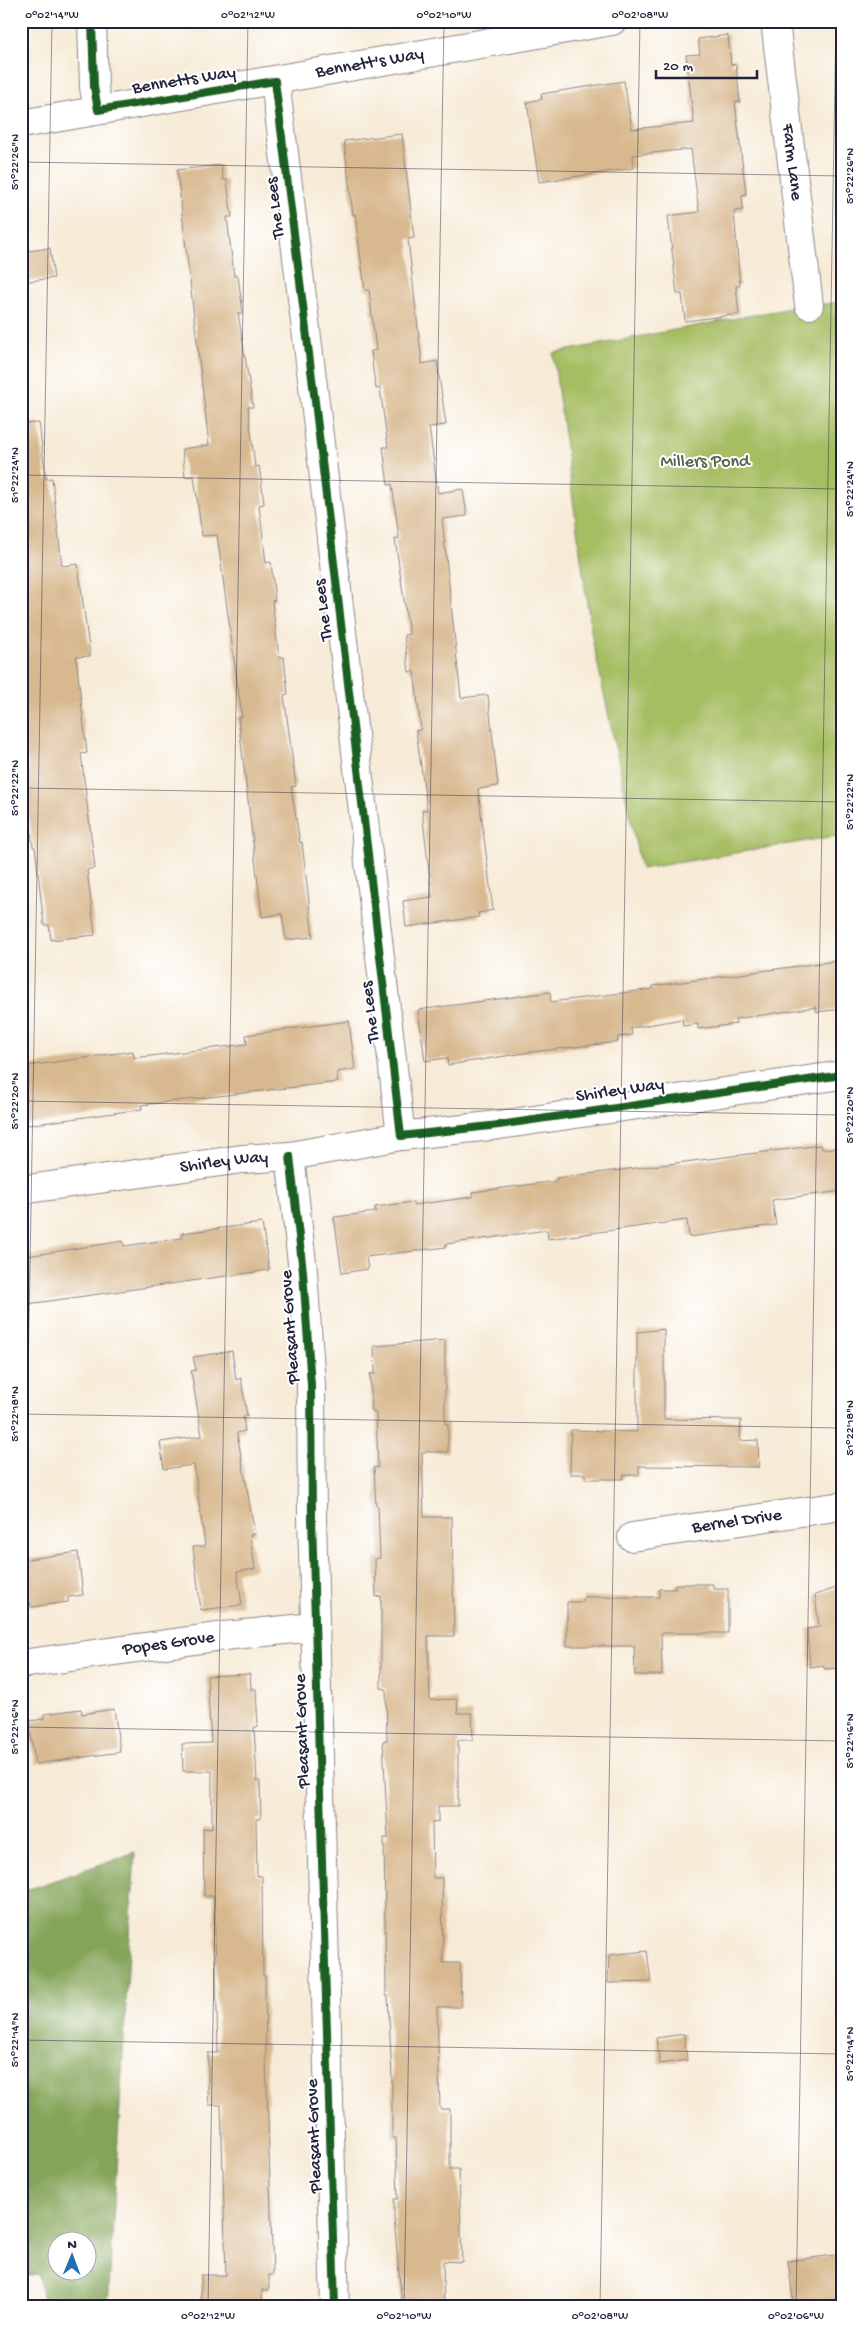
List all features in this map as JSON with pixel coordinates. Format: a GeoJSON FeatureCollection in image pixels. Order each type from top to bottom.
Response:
{"type":"FeatureCollection","features":[{"type":"Feature","properties":{"kind":"street"},"geometry":{"type":"LineString","coordinates":[[92,21],[94,87],[98,110]]}},
{"type":"Feature","properties":{"kind":"street","name":"Bennett's Way"},"geometry":{"type":"LineString","coordinates":[[275,81],[612,21]]}},
{"type":"Feature","properties":{"kind":"street","name":"Farm Lane"},"geometry":{"type":"LineString","coordinates":[[775,21],[810,305]]}},
{"type":"Feature","properties":{"kind":"street","name":"Bennetts Way"},"geometry":{"type":"LineString","coordinates":[[21,124],[275,81]]}},
{"type":"Feature","properties":{"kind":"street","name":"The Lees"},"geometry":{"type":"LineString","coordinates":[[275,81],[316,410],[401,1136]]}},
{"type":"Feature","properties":{"kind":"street","name":"Shirley Way"},"geometry":{"type":"LineString","coordinates":[[21,1190],[242,1159],[290,1156],[401,1136],[499,1125],[842,1075]]}},
{"type":"Feature","properties":{"kind":"street","name":"Pleasant Grove"},"geometry":{"type":"LineString","coordinates":[[290,1156],[309,1344],[315,1627],[335,2307]]}},
{"type":"Feature","properties":{"kind":"street","name":"Bernel Drive"},"geometry":{"type":"LineString","coordinates":[[632,1537],[842,1506]]}},
{"type":"Feature","properties":{"kind":"street","name":"Popes Grove"},"geometry":{"type":"LineString","coordinates":[[21,1664],[224,1636],[315,1627]]}},
{"type":"Feature","properties":{"kind":"green space","name":"Millers Pond"},"geometry":{"type":"Polygon","coordinates":[[[842,302],[842,835],[641,869],[591,632],[553,353],[796,307],[842,302]]]}},
{"type":"Feature","properties":{"kind":"green space"},"geometry":{"type":"Polygon","coordinates":[[[135,1852],[108,2307],[44,2307],[38,2274],[21,2276],[21,1892],[135,1852]]]}},
{"type":"Feature","properties":{"kind":"building"},"geometry":{"type":"Polygon","coordinates":[[[728,35],[731,65],[736,64],[740,102],[735,102],[746,194],[742,195],[743,210],[734,211],[740,286],[736,286],[739,314],[685,321],[682,294],[677,294],[668,216],[699,212],[691,149],[633,155],[634,168],[539,182],[527,102],[542,99],[541,94],[624,81],[632,129],[694,123],[686,55],[700,54],[698,39],[728,35]]]}},
{"type":"Feature","properties":{"kind":"building"},"geometry":{"type":"Polygon","coordinates":[[[402,134],[414,238],[408,239],[422,364],[437,361],[446,425],[429,427],[438,493],[463,489],[467,516],[442,519],[461,698],[488,695],[498,786],[478,789],[493,910],[478,913],[479,917],[406,927],[403,901],[432,897],[422,810],[427,810],[416,730],[421,730],[414,671],[409,672],[404,635],[409,634],[395,539],[399,538],[392,484],[388,485],[383,447],[388,447],[380,388],[376,389],[373,370],[371,351],[376,350],[369,290],[365,290],[344,141],[402,134]]]}},
{"type":"Feature","properties":{"kind":"building"},"geometry":{"type":"Polygon","coordinates":[[[221,165],[223,180],[227,180],[232,217],[227,217],[234,276],[238,276],[243,313],[238,313],[253,407],[248,407],[255,467],[259,466],[264,504],[259,505],[266,563],[271,562],[275,600],[272,601],[279,657],[284,657],[288,694],[284,695],[296,786],[291,787],[300,843],[302,842],[313,937],[286,940],[282,914],[262,917],[238,717],[242,717],[217,535],[202,536],[194,476],[185,477],[182,449],[209,445],[177,170],[221,165]]]}},
{"type":"Feature","properties":{"kind":"building"},"geometry":{"type":"Polygon","coordinates":[[[50,248],[54,278],[21,282],[21,252],[50,248]]]}},
{"type":"Feature","properties":{"kind":"building"},"geometry":{"type":"Polygon","coordinates":[[[39,423],[46,479],[52,478],[62,566],[78,564],[90,656],[76,657],[87,753],[81,754],[95,868],[87,870],[95,935],[51,940],[49,925],[44,925],[35,847],[33,847],[24,773],[29,773],[21,712],[21,424],[39,423]]]}},
{"type":"Feature","properties":{"kind":"building"},"geometry":{"type":"Polygon","coordinates":[[[842,960],[842,1009],[817,1012],[816,1007],[735,1019],[736,1024],[698,1029],[698,1024],[683,1026],[682,1019],[631,1028],[632,1035],[618,1037],[618,1042],[531,1052],[448,1065],[447,1058],[425,1061],[418,1010],[550,992],[551,1002],[653,989],[653,986],[842,960]]]}},
{"type":"Feature","properties":{"kind":"building"},"geometry":{"type":"Polygon","coordinates":[[[349,1021],[355,1069],[337,1072],[338,1082],[141,1105],[142,1109],[21,1126],[21,1067],[133,1051],[134,1058],[247,1044],[246,1035],[349,1021]]]}},
{"type":"Feature","properties":{"kind":"building"},"geometry":{"type":"Polygon","coordinates":[[[821,1145],[822,1149],[836,1148],[842,1191],[772,1200],[776,1225],[689,1237],[687,1220],[548,1239],[547,1230],[446,1244],[446,1247],[366,1257],[368,1269],[342,1273],[334,1217],[376,1212],[375,1207],[413,1202],[413,1205],[473,1197],[473,1192],[557,1181],[556,1178],[821,1145]]]}},
{"type":"Feature","properties":{"kind":"building"},"geometry":{"type":"Polygon","coordinates":[[[262,1223],[269,1270],[21,1305],[21,1257],[123,1241],[124,1246],[182,1238],[182,1233],[262,1223]]]}},
{"type":"Feature","properties":{"kind":"building"},"geometry":{"type":"Polygon","coordinates":[[[664,1329],[664,1419],[741,1420],[740,1441],[758,1440],[759,1467],[639,1466],[639,1475],[623,1475],[623,1479],[585,1479],[585,1474],[570,1474],[571,1430],[637,1432],[637,1332],[664,1329]]]}},
{"type":"Feature","properties":{"kind":"building"},"geometry":{"type":"Polygon","coordinates":[[[445,1340],[445,1424],[448,1424],[448,1452],[422,1452],[424,1517],[452,1517],[454,1636],[428,1636],[430,1700],[457,1699],[458,1713],[472,1713],[473,1740],[458,1740],[458,1806],[438,1806],[438,1822],[432,1823],[433,1878],[442,1878],[443,1963],[460,1963],[461,2007],[437,2007],[440,2109],[450,2109],[450,2169],[459,2169],[462,2262],[443,2261],[444,2307],[402,2307],[394,2218],[394,2199],[398,2199],[396,2138],[392,2138],[392,2077],[388,1996],[386,1996],[384,1838],[388,1838],[383,1741],[387,1740],[386,1689],[381,1688],[381,1596],[376,1597],[375,1559],[380,1558],[374,1467],[378,1468],[376,1412],[372,1412],[370,1374],[375,1374],[374,1346],[445,1340]]]}},
{"type":"Feature","properties":{"kind":"building"},"geometry":{"type":"Polygon","coordinates":[[[232,1351],[236,1380],[241,1378],[247,1416],[243,1417],[245,1431],[237,1433],[255,1534],[250,1535],[255,1569],[237,1572],[242,1605],[201,1610],[193,1547],[205,1546],[194,1465],[164,1469],[160,1442],[202,1436],[191,1371],[196,1370],[193,1357],[232,1351]]]}},
{"type":"Feature","properties":{"kind":"building"},"geometry":{"type":"Polygon","coordinates":[[[78,1552],[83,1595],[68,1597],[68,1602],[31,1607],[30,1602],[21,1603],[21,1560],[78,1552]]]}},
{"type":"Feature","properties":{"kind":"building"},"geometry":{"type":"Polygon","coordinates":[[[675,1584],[713,1584],[713,1589],[728,1589],[728,1633],[661,1633],[662,1675],[635,1675],[634,1646],[567,1646],[567,1602],[583,1602],[583,1597],[659,1597],[659,1589],[675,1589],[675,1584]]]}},
{"type":"Feature","properties":{"kind":"building"},"geometry":{"type":"Polygon","coordinates":[[[842,1586],[842,1668],[824,1669],[824,1665],[810,1667],[807,1629],[819,1627],[815,1595],[842,1586]]]}},
{"type":"Feature","properties":{"kind":"building"},"geometry":{"type":"Polygon","coordinates":[[[250,1674],[251,1689],[256,1689],[258,1727],[254,1727],[257,1781],[260,1781],[261,1819],[256,1819],[257,1876],[262,1876],[263,1976],[265,1976],[273,2275],[269,2275],[269,2290],[262,2290],[262,2303],[201,2303],[201,2275],[226,2275],[221,2105],[209,2105],[208,2090],[208,2053],[218,2053],[214,1896],[204,1896],[203,1828],[212,1829],[212,1771],[183,1771],[182,1744],[211,1743],[207,1676],[250,1674]]]}},
{"type":"Feature","properties":{"kind":"building"},"geometry":{"type":"Polygon","coordinates":[[[81,1709],[82,1714],[114,1709],[120,1752],[35,1764],[29,1721],[44,1719],[44,1714],[81,1709]]]}},
{"type":"Feature","properties":{"kind":"building"},"geometry":{"type":"Polygon","coordinates":[[[647,1951],[651,1982],[608,1983],[609,1955],[647,1951]]]}},
{"type":"Feature","properties":{"kind":"building"},"geometry":{"type":"Polygon","coordinates":[[[684,2034],[687,2060],[660,2064],[656,2038],[684,2034]]]}},
{"type":"Feature","properties":{"kind":"building"},"geometry":{"type":"Polygon","coordinates":[[[842,2254],[842,2307],[794,2307],[788,2261],[842,2254]]]}},
{"type":"Feature","properties":{"kind":"cycle path"},"geometry":{"type":"LineString","coordinates":[[92,21],[94,87],[98,110],[275,81],[316,410],[401,1136],[499,1125],[842,1075]]}},
{"type":"Feature","properties":{"kind":"cycle path"},"geometry":{"type":"LineString","coordinates":[[290,1156],[303,1272],[311,1385],[312,1518],[335,2307]]}}]}
